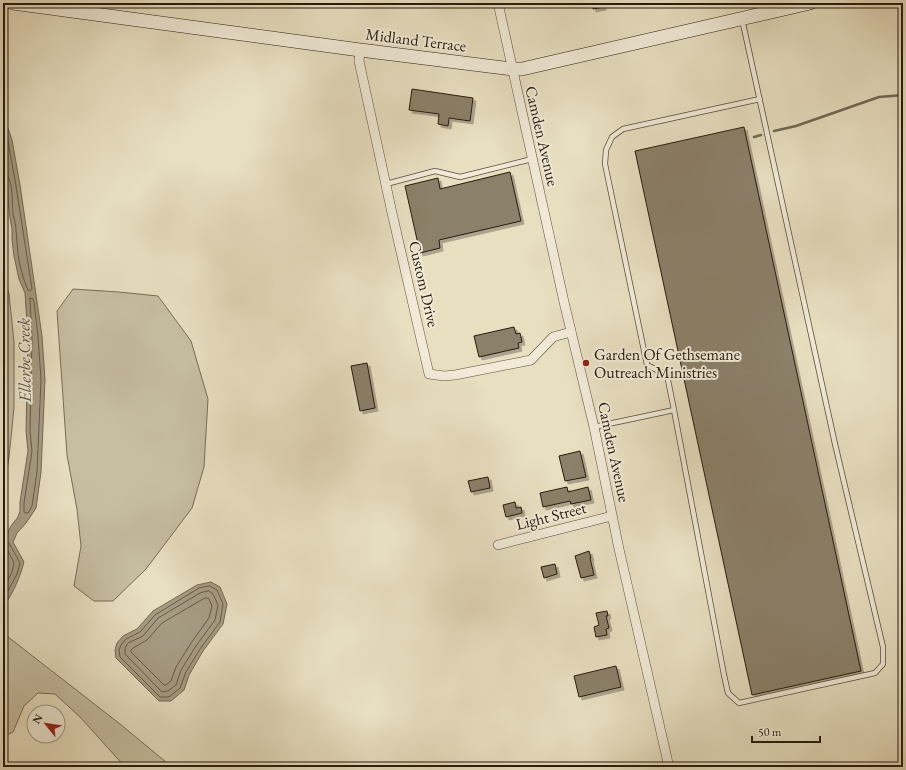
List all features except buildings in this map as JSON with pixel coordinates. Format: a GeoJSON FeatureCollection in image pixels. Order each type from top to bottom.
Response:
{"type":"FeatureCollection","features":[{"type":"Feature","properties":{"kind":"street","name":"Midland Terrace"},"geometry":{"type":"LineString","coordinates":[[13,3],[512,69],[522,69],[810,3]]}},
{"type":"Feature","properties":{"kind":"street","name":"Camden Avenue"},"geometry":{"type":"LineString","coordinates":[[498,3],[571,332],[594,426],[612,516],[668,767]]}},
{"type":"Feature","properties":{"kind":"street","name":"Custom Drive"},"geometry":{"type":"LineString","coordinates":[[360,50],[359,60],[429,374],[444,376],[455,375],[531,360],[553,337],[571,332]]}},
{"type":"Feature","properties":{"kind":"street","name":"Light Street"},"geometry":{"type":"LineString","coordinates":[[498,545],[612,516]]}},
{"type":"Feature","properties":{"kind":"lane"},"geometry":{"type":"LineString","coordinates":[[742,19],[760,99],[835,444],[883,647],[883,664],[875,673],[738,703],[728,693],[667,375],[647,365],[605,164],[606,150],[612,137],[623,129],[760,99]]}},
{"type":"Feature","properties":{"kind":"lane"},"geometry":{"type":"LineString","coordinates":[[386,184],[435,171],[460,177],[532,159]]}},
{"type":"Feature","properties":{"kind":"lane"},"geometry":{"type":"LineString","coordinates":[[594,426],[674,410]]}},
{"type":"Feature","properties":{"kind":"shaded area"},"geometry":{"type":"Polygon","coordinates":[[[3,213],[7,242],[4,278],[9,294],[14,342],[14,408],[3,499],[3,213]]]}},
{"type":"Feature","properties":{"kind":"shaded area"},"geometry":{"type":"Polygon","coordinates":[[[73,289],[158,296],[191,341],[208,399],[204,467],[192,508],[146,569],[113,601],[94,601],[74,586],[81,546],[77,509],[67,455],[57,311],[73,289]]]}},
{"type":"Feature","properties":{"kind":"shaded area"},"geometry":{"type":"Polygon","coordinates":[[[3,633],[120,724],[172,767],[125,767],[81,718],[55,694],[38,693],[24,706],[13,732],[3,737],[3,633]]]}},
{"type":"Feature","properties":{"kind":"water"},"geometry":{"type":"Polygon","coordinates":[[[3,113],[12,140],[20,185],[42,336],[45,380],[41,472],[36,508],[17,533],[13,542],[24,562],[16,585],[3,607],[3,542],[20,511],[28,451],[26,431],[28,338],[25,293],[19,279],[14,256],[12,229],[3,169],[3,113]]]}},
{"type":"Feature","properties":{"kind":"water"},"geometry":{"type":"Polygon","coordinates":[[[211,582],[220,587],[227,604],[223,624],[203,651],[189,675],[184,690],[171,701],[159,701],[116,658],[115,650],[117,643],[123,636],[137,629],[153,611],[197,585],[211,582]]]}},
{"type":"Feature","properties":{"kind":"waterway"},"geometry":{"type":"LineString","coordinates":[[774,131],[796,126],[879,97],[903,95]]}},
{"type":"Feature","properties":{"kind":"waterway"},"geometry":{"type":"LineString","coordinates":[[754,137],[761,135]]}},
{"type":"Feature","properties":{"kind":"place","name":"Garden Of Gethsemane Outreach Ministries"},"geometry":{"type":"Point","coordinates":[586,363]}},
{"type":"Feature","properties":{"kind":"water label","name":"Ellerbe Creek"},"geometry":{"type":"Point","coordinates":[24,360]}}]}
